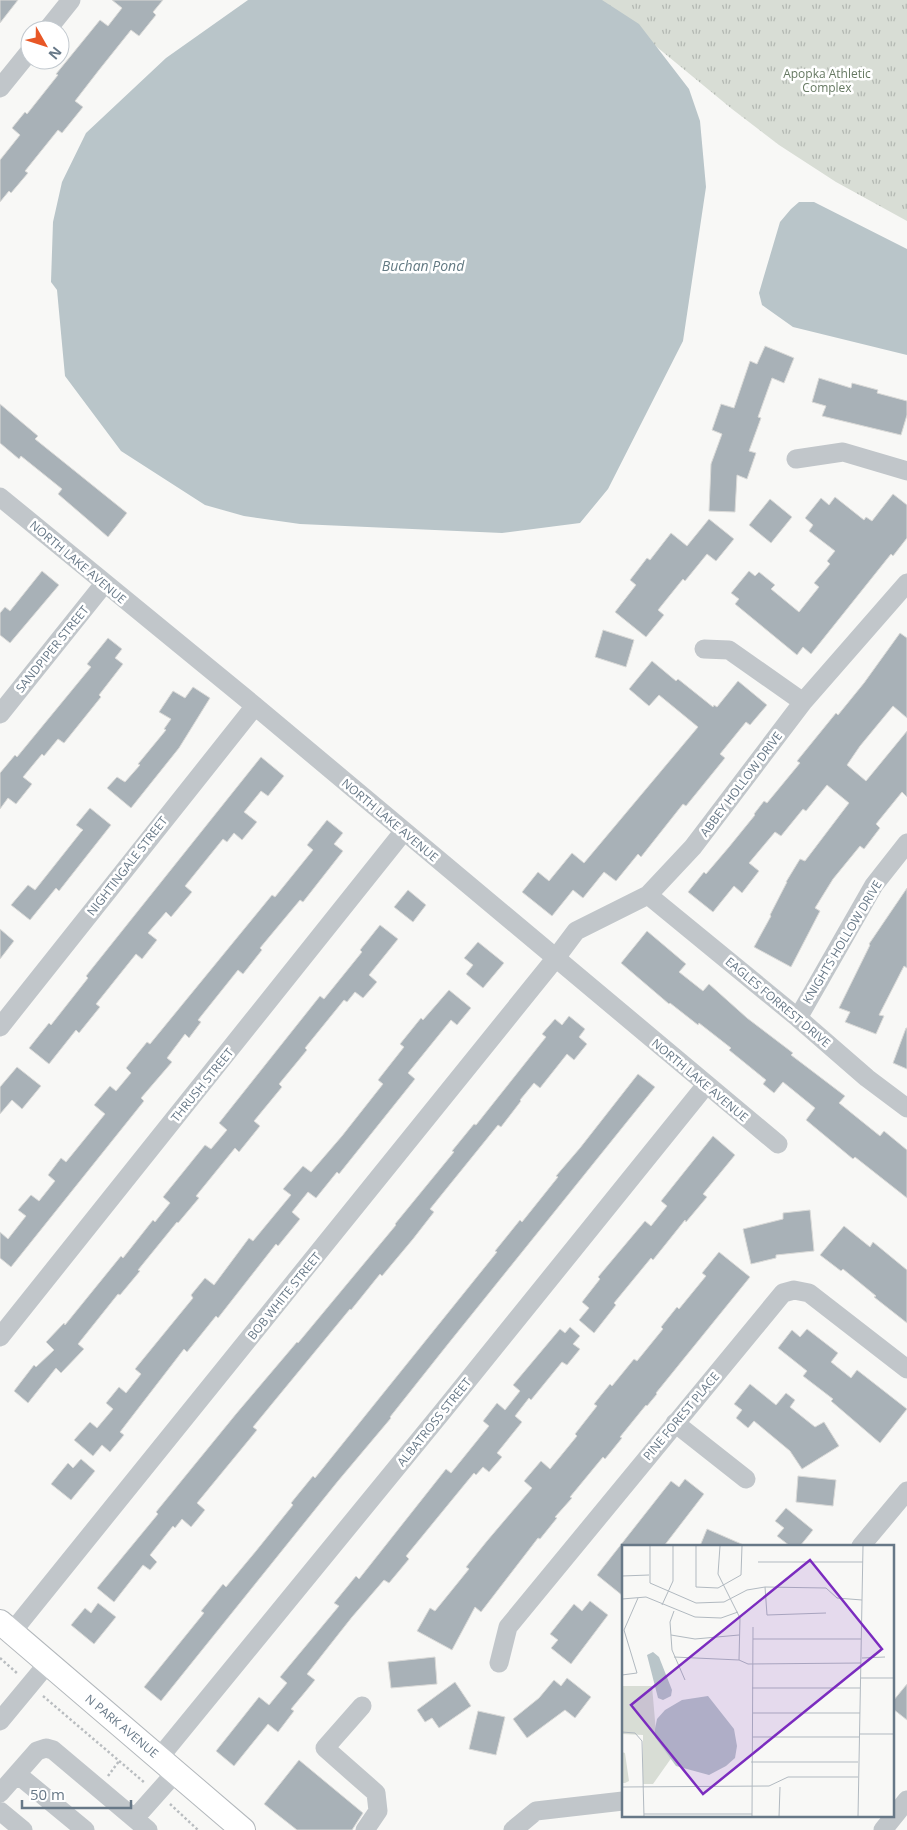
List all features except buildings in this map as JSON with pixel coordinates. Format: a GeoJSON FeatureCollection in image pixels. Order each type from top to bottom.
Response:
{"type":"FeatureCollection","features":[{"type":"Feature","properties":{"kind":"main road","name":"N PARK AVENUE"},"geometry":{"type":"LineString","coordinates":[[6,1627],[243,1830]]}},
{"type":"Feature","properties":{"kind":"street"},"geometry":{"type":"LineString","coordinates":[[55,20],[71,0]]}},
{"type":"Feature","properties":{"kind":"street"},"geometry":{"type":"LineString","coordinates":[[0,88],[20,63]]}},
{"type":"Feature","properties":{"kind":"street"},"geometry":{"type":"LineString","coordinates":[[796,459],[843,452],[907,471]]}},
{"type":"Feature","properties":{"kind":"street","name":"NORTH LAKE AVENUE"},"geometry":{"type":"LineString","coordinates":[[0,497],[255,706],[778,1144]]}},
{"type":"Feature","properties":{"kind":"street","name":"ABBEY HOLLOW DRIVE"},"geometry":{"type":"LineString","coordinates":[[556,959],[576,931],[648,895],[693,847],[803,702],[907,583]]}},
{"type":"Feature","properties":{"kind":"street","name":"SANDPIPER STREET"},"geometry":{"type":"LineString","coordinates":[[0,714],[104,584]]}},
{"type":"Feature","properties":{"kind":"street"},"geometry":{"type":"LineString","coordinates":[[704,649],[729,650],[803,702]]}},
{"type":"Feature","properties":{"kind":"street","name":"NIGHTINGALE STREET"},"geometry":{"type":"LineString","coordinates":[[0,1027],[255,706]]}},
{"type":"Feature","properties":{"kind":"street","name":"THRUSH STREET"},"geometry":{"type":"LineString","coordinates":[[0,1337],[404,832]]}},
{"type":"Feature","properties":{"kind":"street","name":"KNIGHTS HOLLOW DRIVE"},"geometry":{"type":"LineString","coordinates":[[798,1018],[874,885],[907,843]]}},
{"type":"Feature","properties":{"kind":"street","name":"EAGLES FORREST DRIVE"},"geometry":{"type":"LineString","coordinates":[[648,895],[798,1018],[867,1078],[907,1108]]}},
{"type":"Feature","properties":{"kind":"street","name":"BOB WHITE STREET"},"geometry":{"type":"LineString","coordinates":[[6,1627],[556,959]]}},
{"type":"Feature","properties":{"kind":"street","name":"ALBATROSS STREET"},"geometry":{"type":"LineString","coordinates":[[142,1824],[168,1765],[437,1419],[706,1085]]}},
{"type":"Feature","properties":{"kind":"street","name":"PINE FOREST PLACE"},"geometry":{"type":"LineString","coordinates":[[499,1663],[508,1627],[674,1423],[783,1293],[794,1290],[809,1293],[907,1368]]}},
{"type":"Feature","properties":{"kind":"street"},"geometry":{"type":"LineString","coordinates":[[674,1423],[746,1479]]}},
{"type":"Feature","properties":{"kind":"street"},"geometry":{"type":"LineString","coordinates":[[862,1545],[907,1491]]}},
{"type":"Feature","properties":{"kind":"street"},"geometry":{"type":"LineString","coordinates":[[0,1721],[48,1662]]}},
{"type":"Feature","properties":{"kind":"street"},"geometry":{"type":"LineString","coordinates":[[362,1706],[324,1748],[376,1793],[378,1811],[364,1830]]}},
{"type":"Feature","properties":{"kind":"street"},"geometry":{"type":"LineString","coordinates":[[0,1793],[37,1751],[46,1748],[53,1750],[142,1824]]}},
{"type":"Feature","properties":{"kind":"street"},"geometry":{"type":"LineString","coordinates":[[17,1774],[85,1830]]}},
{"type":"Feature","properties":{"kind":"street"},"geometry":{"type":"LineString","coordinates":[[894,1816],[907,1800]]}},
{"type":"Feature","properties":{"kind":"street"},"geometry":{"type":"LineString","coordinates":[[513,1830],[536,1811],[622,1801]]}},
{"type":"Feature","properties":{"kind":"street"},"geometry":{"type":"LineString","coordinates":[[0,1811],[23,1830]]}},
{"type":"Feature","properties":{"kind":"street"},"geometry":{"type":"LineString","coordinates":[[883,1830],[893,1818]]}},
{"type":"Feature","properties":{"kind":"path"},"geometry":{"type":"LineString","coordinates":[[0,1658],[24,1679]]}},
{"type":"Feature","properties":{"kind":"path"},"geometry":{"type":"LineString","coordinates":[[38,1692],[146,1784]]}},
{"type":"Feature","properties":{"kind":"path"},"geometry":{"type":"LineString","coordinates":[[102,1782],[119,1761]]}},
{"type":"Feature","properties":{"kind":"path"},"geometry":{"type":"LineString","coordinates":[[168,1803],[198,1830]]}},
{"type":"Feature","properties":{"kind":"green space","name":"Apopka Athletic Complex"},"geometry":{"type":"Polygon","coordinates":[[[384,0],[907,0],[907,221],[836,182],[779,145],[732,109],[618,15],[384,0]]]}},
{"type":"Feature","properties":{"kind":"water","name":"Buchan Pond"},"geometry":{"type":"Polygon","coordinates":[[[248,0],[602,0],[639,24],[689,89],[700,121],[706,187],[683,341],[608,489],[580,523],[502,533],[300,524],[244,516],[205,505],[121,451],[65,376],[57,290],[51,282],[53,222],[62,182],[86,133],[166,58],[248,0]]]}},
{"type":"Feature","properties":{"kind":"water"},"geometry":{"type":"Polygon","coordinates":[[[799,202],[814,202],[907,249],[907,355],[793,327],[762,305],[759,293],[780,222],[799,202]]]}}]}
